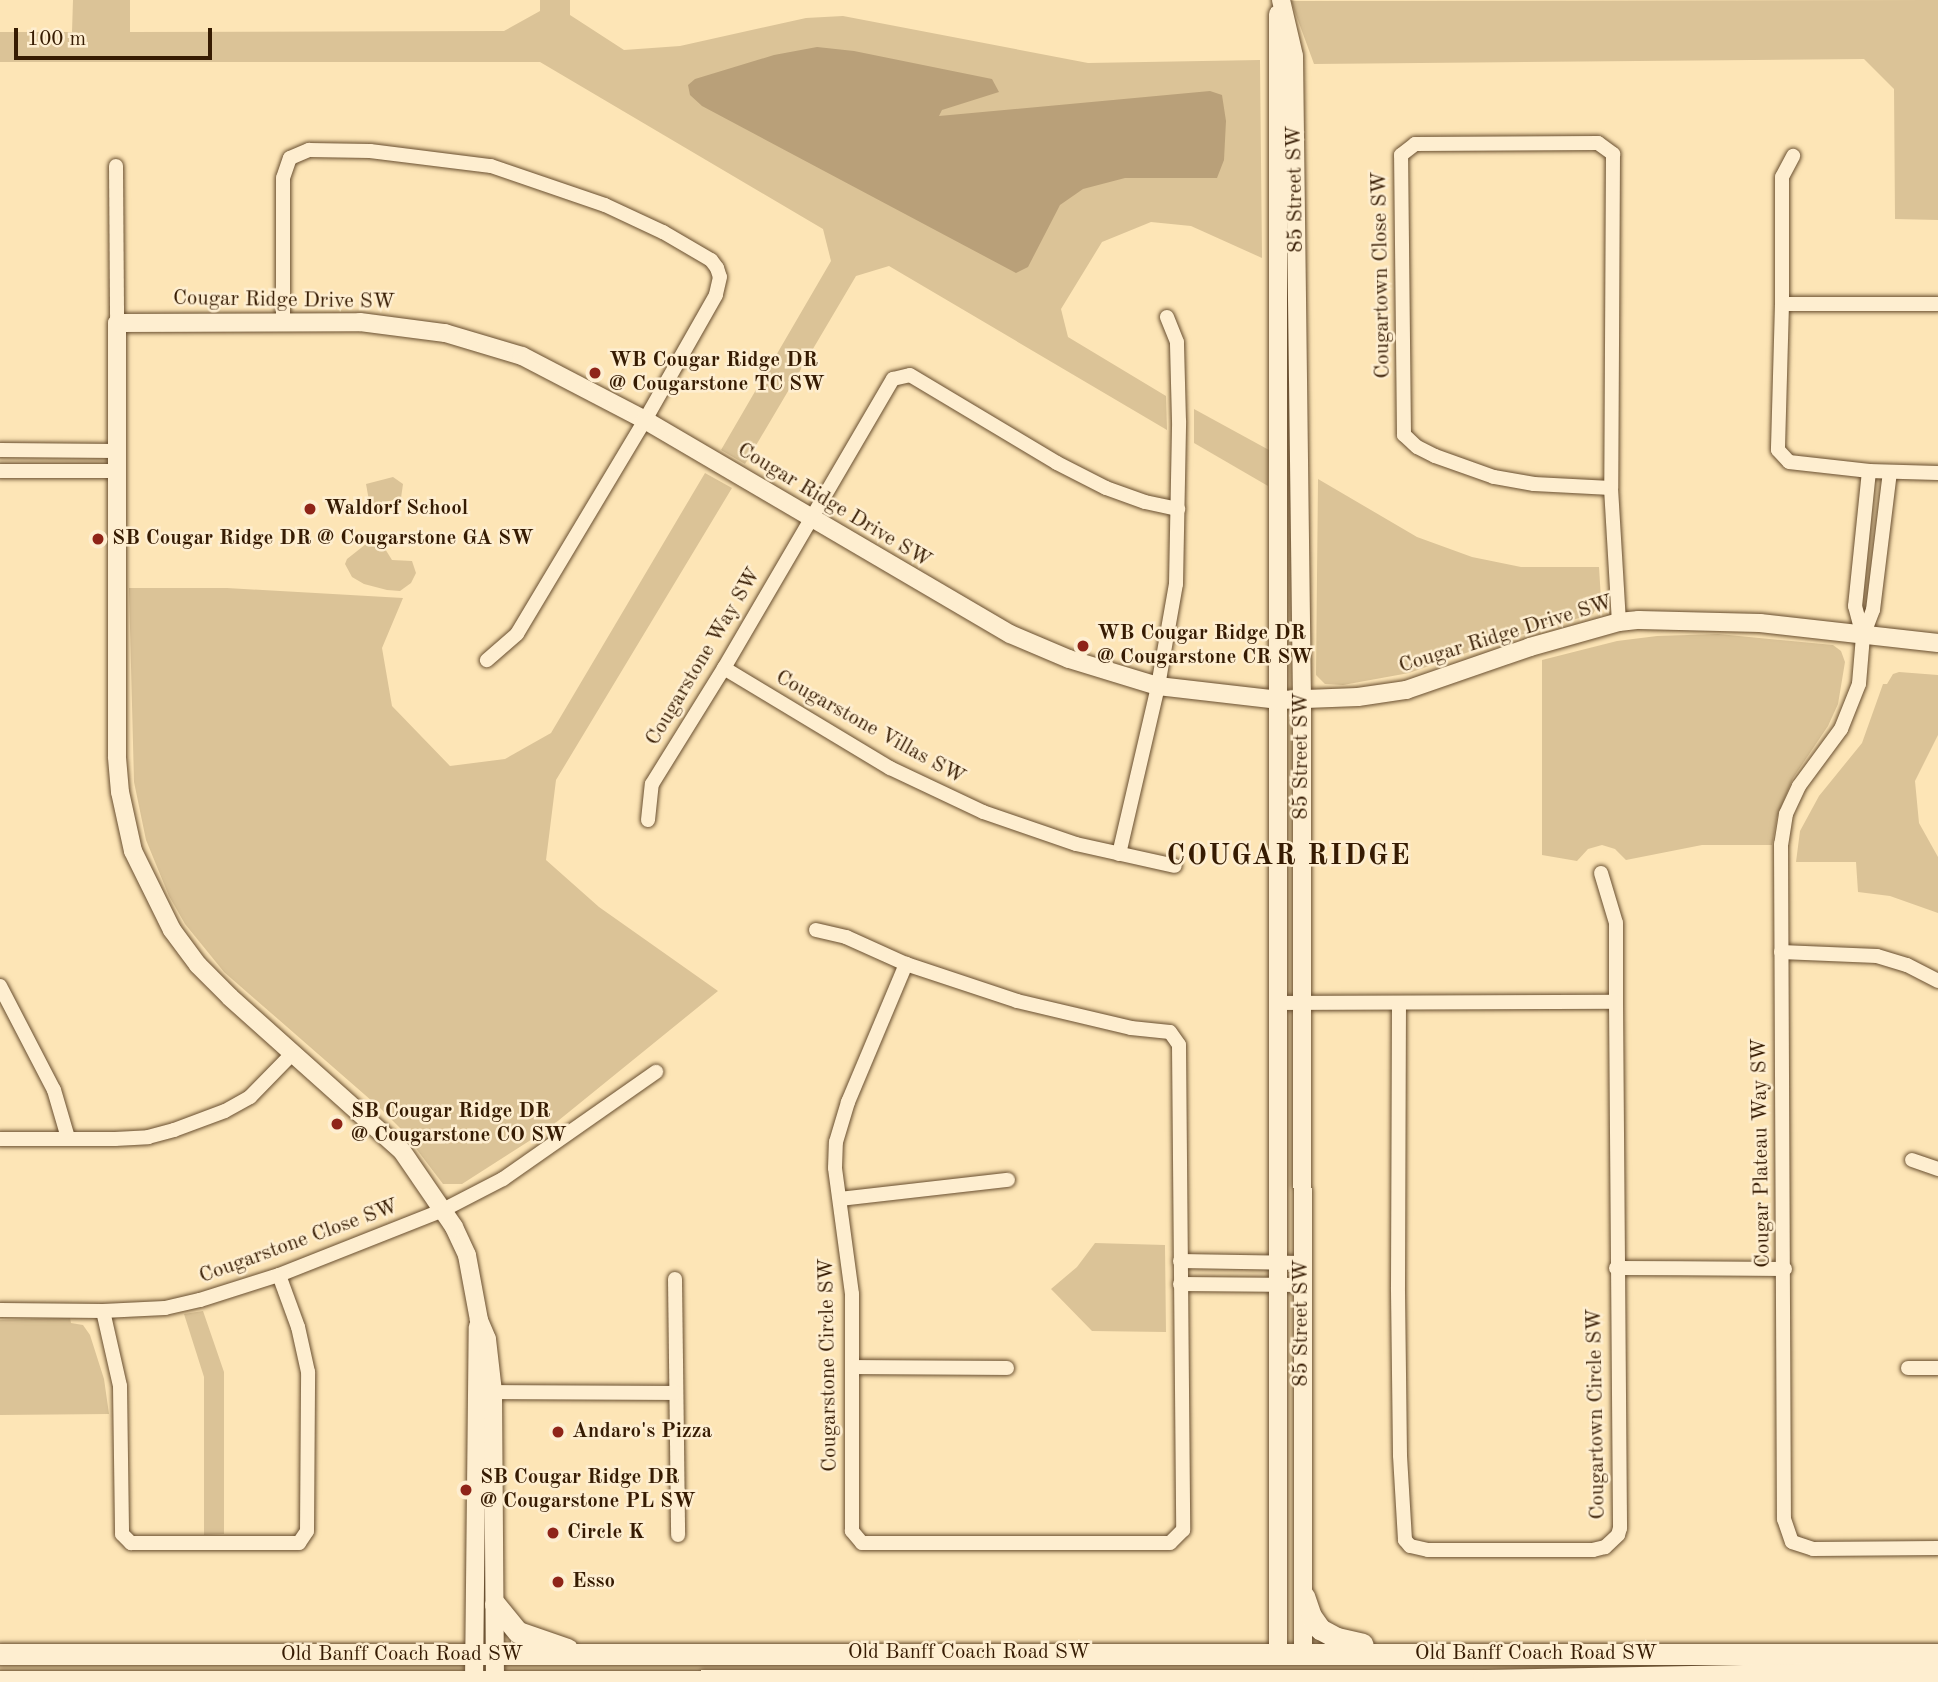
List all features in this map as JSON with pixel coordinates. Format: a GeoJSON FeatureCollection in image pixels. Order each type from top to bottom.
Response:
{"type":"FeatureCollection","features":[{"type":"Feature","properties":{"kind":"main road"},"geometry":{"type":"LineString","coordinates":[[1304,1597],[1314,1622],[1328,1634],[1352,1643],[1426,1654]]}},
{"type":"Feature","properties":{"kind":"main road"},"geometry":{"type":"LineString","coordinates":[[495,1604],[518,1632],[589,1656]]}},
{"type":"Feature","properties":{"kind":"main road","name":"85 Street SW"},"geometry":{"type":"LineString","coordinates":[[1278,1652],[1278,1681]]}},
{"type":"Feature","properties":{"kind":"main road","name":"85 Street SW"},"geometry":{"type":"LineString","coordinates":[[1303,1652],[1303,1681]]}},
{"type":"Feature","properties":{"kind":"main road","name":"Old Banff Coach Road SW"},"geometry":{"type":"LineString","coordinates":[[0,1654],[1938,1654]]}},
{"type":"Feature","properties":{"kind":"main road","name":"Old Banff Coach Road SW"},"geometry":{"type":"LineString","coordinates":[[0,1681],[1372,1681],[1938,1671]]}},
{"type":"Feature","properties":{"kind":"street","name":"85 Street SW"},"geometry":{"type":"LineString","coordinates":[[1280,0],[1294,56],[1302,700],[1303,1652]]}},
{"type":"Feature","properties":{"kind":"street","name":"85 Street SW"},"geometry":{"type":"LineString","coordinates":[[1278,1652],[1280,0]]}},
{"type":"Feature","properties":{"kind":"street","name":"Cougartown Close SW"},"geometry":{"type":"LineString","coordinates":[[1611,488],[1534,484],[1494,477],[1435,456],[1417,447],[1405,435],[1401,155],[1415,145],[1598,143],[1613,154],[1611,488],[1619,622]]}},
{"type":"Feature","properties":{"kind":"street"},"geometry":{"type":"LineString","coordinates":[[283,322],[283,178],[290,158],[309,150],[434,156],[491,166],[606,205],[663,232],[711,260],[717,268],[720,277],[716,295],[645,420],[517,635],[487,660]]}},
{"type":"Feature","properties":{"kind":"street"},"geometry":{"type":"LineString","coordinates":[[1793,156],[1782,177],[1778,450],[1789,462],[1869,471],[1938,473]]}},
{"type":"Feature","properties":{"kind":"street"},"geometry":{"type":"LineString","coordinates":[[116,166],[117,756],[120,792],[133,851],[172,930],[198,965],[402,1151],[443,1210],[467,1255],[479,1320],[487,1339],[484,1392],[484,1682]]}},
{"type":"Feature","properties":{"kind":"street"},"geometry":{"type":"LineString","coordinates":[[1782,304],[1938,304]]}},
{"type":"Feature","properties":{"kind":"street"},"geometry":{"type":"LineString","coordinates":[[1119,854],[1158,686],[1176,584],[1177,342],[1167,317]]}},
{"type":"Feature","properties":{"kind":"street","name":"Cougar Ridge Drive SW"},"geometry":{"type":"LineString","coordinates":[[117,323],[283,322],[405,326],[475,341],[533,361],[645,420],[1010,635],[1069,659],[1158,686],[1279,700],[1406,690],[1530,647],[1619,622],[1727,621],[1938,643]]}},
{"type":"Feature","properties":{"kind":"street","name":"Cougarstone Way SW"},"geometry":{"type":"LineString","coordinates":[[648,820],[652,784],[724,668],[893,379],[910,375],[1057,463],[1106,488],[1145,502],[1178,509]]}},
{"type":"Feature","properties":{"kind":"street"},"geometry":{"type":"LineString","coordinates":[[0,450],[115,452]]}},
{"type":"Feature","properties":{"kind":"street"},"geometry":{"type":"LineString","coordinates":[[0,471],[116,471]]}},
{"type":"Feature","properties":{"kind":"street"},"geometry":{"type":"LineString","coordinates":[[1863,636],[1855,606],[1869,471]]}},
{"type":"Feature","properties":{"kind":"street"},"geometry":{"type":"LineString","coordinates":[[1863,636],[1873,610],[1890,472]]}},
{"type":"Feature","properties":{"kind":"street","name":"Cougar Plateau Way SW"},"geometry":{"type":"LineString","coordinates":[[1863,636],[1859,684],[1852,709],[1841,729],[1799,786],[1786,814],[1781,844],[1787,1533],[1792,1542],[1813,1549],[1938,1548]]}},
{"type":"Feature","properties":{"kind":"street","name":"Cougarstone Villas SW"},"geometry":{"type":"LineString","coordinates":[[724,668],[837,737],[940,793],[1035,832],[1175,866]]}},
{"type":"Feature","properties":{"kind":"street","name":"Cougartown Circle SW"},"geometry":{"type":"LineString","coordinates":[[1399,1003],[1400,1455],[1402,1527],[1405,1540],[1410,1546],[1428,1550],[1593,1550],[1605,1547],[1618,1535],[1616,923],[1601,873]]}},
{"type":"Feature","properties":{"kind":"street"},"geometry":{"type":"LineString","coordinates":[[816,930],[846,937],[906,964]]}},
{"type":"Feature","properties":{"kind":"street"},"geometry":{"type":"LineString","coordinates":[[1781,952],[1877,956],[1907,965],[1938,981]]}},
{"type":"Feature","properties":{"kind":"street","name":"Cougarstone Circle SW"},"geometry":{"type":"LineString","coordinates":[[906,964],[1017,1002],[1130,1028],[1170,1032],[1179,1045],[1182,1530],[1171,1543],[862,1543],[852,1531],[851,1273],[835,1168],[836,1142],[906,964]]}},
{"type":"Feature","properties":{"kind":"street"},"geometry":{"type":"LineString","coordinates":[[0,986],[54,1090],[68,1138]]}},
{"type":"Feature","properties":{"kind":"street"},"geometry":{"type":"LineString","coordinates":[[1280,1003],[1616,1002]]}},
{"type":"Feature","properties":{"kind":"street"},"geometry":{"type":"LineString","coordinates":[[0,1139],[148,1137],[199,1121],[250,1097],[293,1053]]}},
{"type":"Feature","properties":{"kind":"street","name":"Cougarstone Close SW"},"geometry":{"type":"LineString","coordinates":[[0,1310],[103,1311],[165,1308],[279,1275],[443,1210],[503,1179],[656,1072]]}},
{"type":"Feature","properties":{"kind":"street"},"geometry":{"type":"LineString","coordinates":[[1912,1160],[1938,1170]]}},
{"type":"Feature","properties":{"kind":"street"},"geometry":{"type":"LineString","coordinates":[[840,1199],[1008,1180]]}},
{"type":"Feature","properties":{"kind":"street"},"geometry":{"type":"LineString","coordinates":[[1180,1261],[1302,1263]]}},
{"type":"Feature","properties":{"kind":"street"},"geometry":{"type":"LineString","coordinates":[[1616,1269],[1785,1269]]}},
{"type":"Feature","properties":{"kind":"street"},"geometry":{"type":"LineString","coordinates":[[103,1311],[120,1386],[122,1534],[131,1543],[299,1542],[307,1531],[307,1371],[298,1327],[279,1275]]}},
{"type":"Feature","properties":{"kind":"street"},"geometry":{"type":"LineString","coordinates":[[675,1279],[678,1535]]}},
{"type":"Feature","properties":{"kind":"street"},"geometry":{"type":"LineString","coordinates":[[1180,1284],[1301,1285]]}},
{"type":"Feature","properties":{"kind":"street"},"geometry":{"type":"LineString","coordinates":[[853,1367],[1007,1368]]}},
{"type":"Feature","properties":{"kind":"street"},"geometry":{"type":"LineString","coordinates":[[1908,1368],[1938,1368]]}},
{"type":"Feature","properties":{"kind":"street"},"geometry":{"type":"LineString","coordinates":[[484,1392],[676,1394]]}},
{"type":"Feature","properties":{"kind":"street"},"geometry":{"type":"LineString","coordinates":[[484,1490],[495,1604],[484,1656]]}},
{"type":"Feature","properties":{"kind":"shaded area"},"geometry":{"type":"Polygon","coordinates":[[[73,0],[130,0],[130,32],[504,31],[540,11],[540,0],[570,0],[570,15],[624,50],[680,46],[806,18],[843,16],[1088,63],[1260,60],[1262,258],[1191,226],[1151,222],[1102,242],[1061,309],[1068,337],[1166,396],[1167,430],[889,266],[856,276],[745,464],[721,450],[831,261],[823,229],[540,62],[0,62],[0,32],[72,32],[73,0]]]}},
{"type":"Feature","properties":{"kind":"shaded area"},"geometry":{"type":"Polygon","coordinates":[[[1938,0],[1938,220],[1895,219],[1894,89],[1864,59],[1314,64],[1291,1],[1938,0]]]}},
{"type":"Feature","properties":{"kind":"shaded area"},"geometry":{"type":"Polygon","coordinates":[[[817,47],[854,51],[992,79],[999,92],[942,110],[939,116],[1210,91],[1222,95],[1226,121],[1224,160],[1217,178],[1125,178],[1083,189],[1060,205],[1028,267],[1016,273],[702,106],[690,95],[688,85],[695,79],[774,55],[817,47]]]}},
{"type":"Feature","properties":{"kind":"shaded area"},"geometry":{"type":"Polygon","coordinates":[[[1194,409],[1269,450],[1268,486],[1194,443],[1194,409]]]}},
{"type":"Feature","properties":{"kind":"shaded area"},"geometry":{"type":"Polygon","coordinates":[[[705,473],[732,488],[556,780],[546,860],[599,907],[718,991],[548,1129],[462,1184],[443,1184],[402,1130],[380,1108],[224,972],[185,924],[169,896],[146,840],[134,782],[129,588],[227,588],[403,598],[382,648],[392,706],[450,766],[505,759],[551,733],[705,473]]]}},
{"type":"Feature","properties":{"kind":"shaded area"},"geometry":{"type":"Polygon","coordinates":[[[393,477],[403,484],[401,498],[370,506],[366,484],[393,477]]]}},
{"type":"Feature","properties":{"kind":"shaded area"},"geometry":{"type":"Polygon","coordinates":[[[1318,479],[1417,537],[1472,557],[1521,567],[1599,567],[1601,599],[1593,614],[1503,640],[1409,673],[1343,685],[1325,684],[1316,675],[1318,479]]]}},
{"type":"Feature","properties":{"kind":"shaded area"},"geometry":{"type":"Polygon","coordinates":[[[366,544],[382,544],[392,560],[412,561],[416,573],[411,583],[400,591],[364,584],[352,577],[345,564],[347,559],[366,544]]]}},
{"type":"Feature","properties":{"kind":"shaded area"},"geometry":{"type":"Polygon","coordinates":[[[1718,634],[1833,645],[1841,651],[1845,662],[1838,704],[1828,726],[1793,778],[1777,817],[1772,845],[1702,845],[1626,860],[1615,849],[1602,845],[1588,849],[1577,861],[1542,855],[1542,660],[1617,641],[1657,636],[1718,634]]]}},
{"type":"Feature","properties":{"kind":"shaded area"},"geometry":{"type":"Polygon","coordinates":[[[1899,672],[1938,675],[1938,735],[1915,781],[1919,823],[1938,857],[1938,913],[1890,896],[1858,892],[1856,862],[1796,862],[1800,831],[1819,796],[1862,743],[1883,684],[1887,684],[1893,674],[1899,672]]]}},
{"type":"Feature","properties":{"kind":"shaded area"},"geometry":{"type":"Polygon","coordinates":[[[1095,1243],[1165,1245],[1166,1332],[1092,1331],[1051,1289],[1077,1267],[1095,1243]]]}},
{"type":"Feature","properties":{"kind":"shaded area"},"geometry":{"type":"Polygon","coordinates":[[[203,1311],[224,1372],[224,1534],[204,1535],[204,1377],[184,1314],[203,1311]]]}},
{"type":"Feature","properties":{"kind":"shaded area"},"geometry":{"type":"Polygon","coordinates":[[[70,1318],[71,1323],[83,1325],[90,1335],[104,1379],[109,1414],[0,1415],[0,1320],[70,1318]]]}},
{"type":"Feature","properties":{"kind":"place","name":"WB Cougar Ridge DR @ Cougarstone TC SW"},"geometry":{"type":"Point","coordinates":[595,373]}},
{"type":"Feature","properties":{"kind":"place","name":"Waldorf School"},"geometry":{"type":"Point","coordinates":[310,509]}},
{"type":"Feature","properties":{"kind":"place","name":"SB Cougar Ridge DR @ Cougarstone GA SW"},"geometry":{"type":"Point","coordinates":[98,539]}},
{"type":"Feature","properties":{"kind":"place","name":"WB Cougar Ridge DR @ Cougarstone CR SW"},"geometry":{"type":"Point","coordinates":[1083,646]}},
{"type":"Feature","properties":{"kind":"place","name":"SB Cougar Ridge DR @ Cougarstone CO SW"},"geometry":{"type":"Point","coordinates":[337,1124]}},
{"type":"Feature","properties":{"kind":"place","name":"Andaro's Pizza"},"geometry":{"type":"Point","coordinates":[558,1432]}},
{"type":"Feature","properties":{"kind":"place","name":"SB Cougar Ridge DR @ Cougarstone PL SW"},"geometry":{"type":"Point","coordinates":[466,1490]}},
{"type":"Feature","properties":{"kind":"place","name":"Circle K"},"geometry":{"type":"Point","coordinates":[553,1533]}},
{"type":"Feature","properties":{"kind":"place","name":"Esso"},"geometry":{"type":"Point","coordinates":[558,1582]}},
{"type":"Feature","properties":{"kind":"district","name":"COUGAR RIDGE"},"geometry":{"type":"Point","coordinates":[1289,857]}}]}
